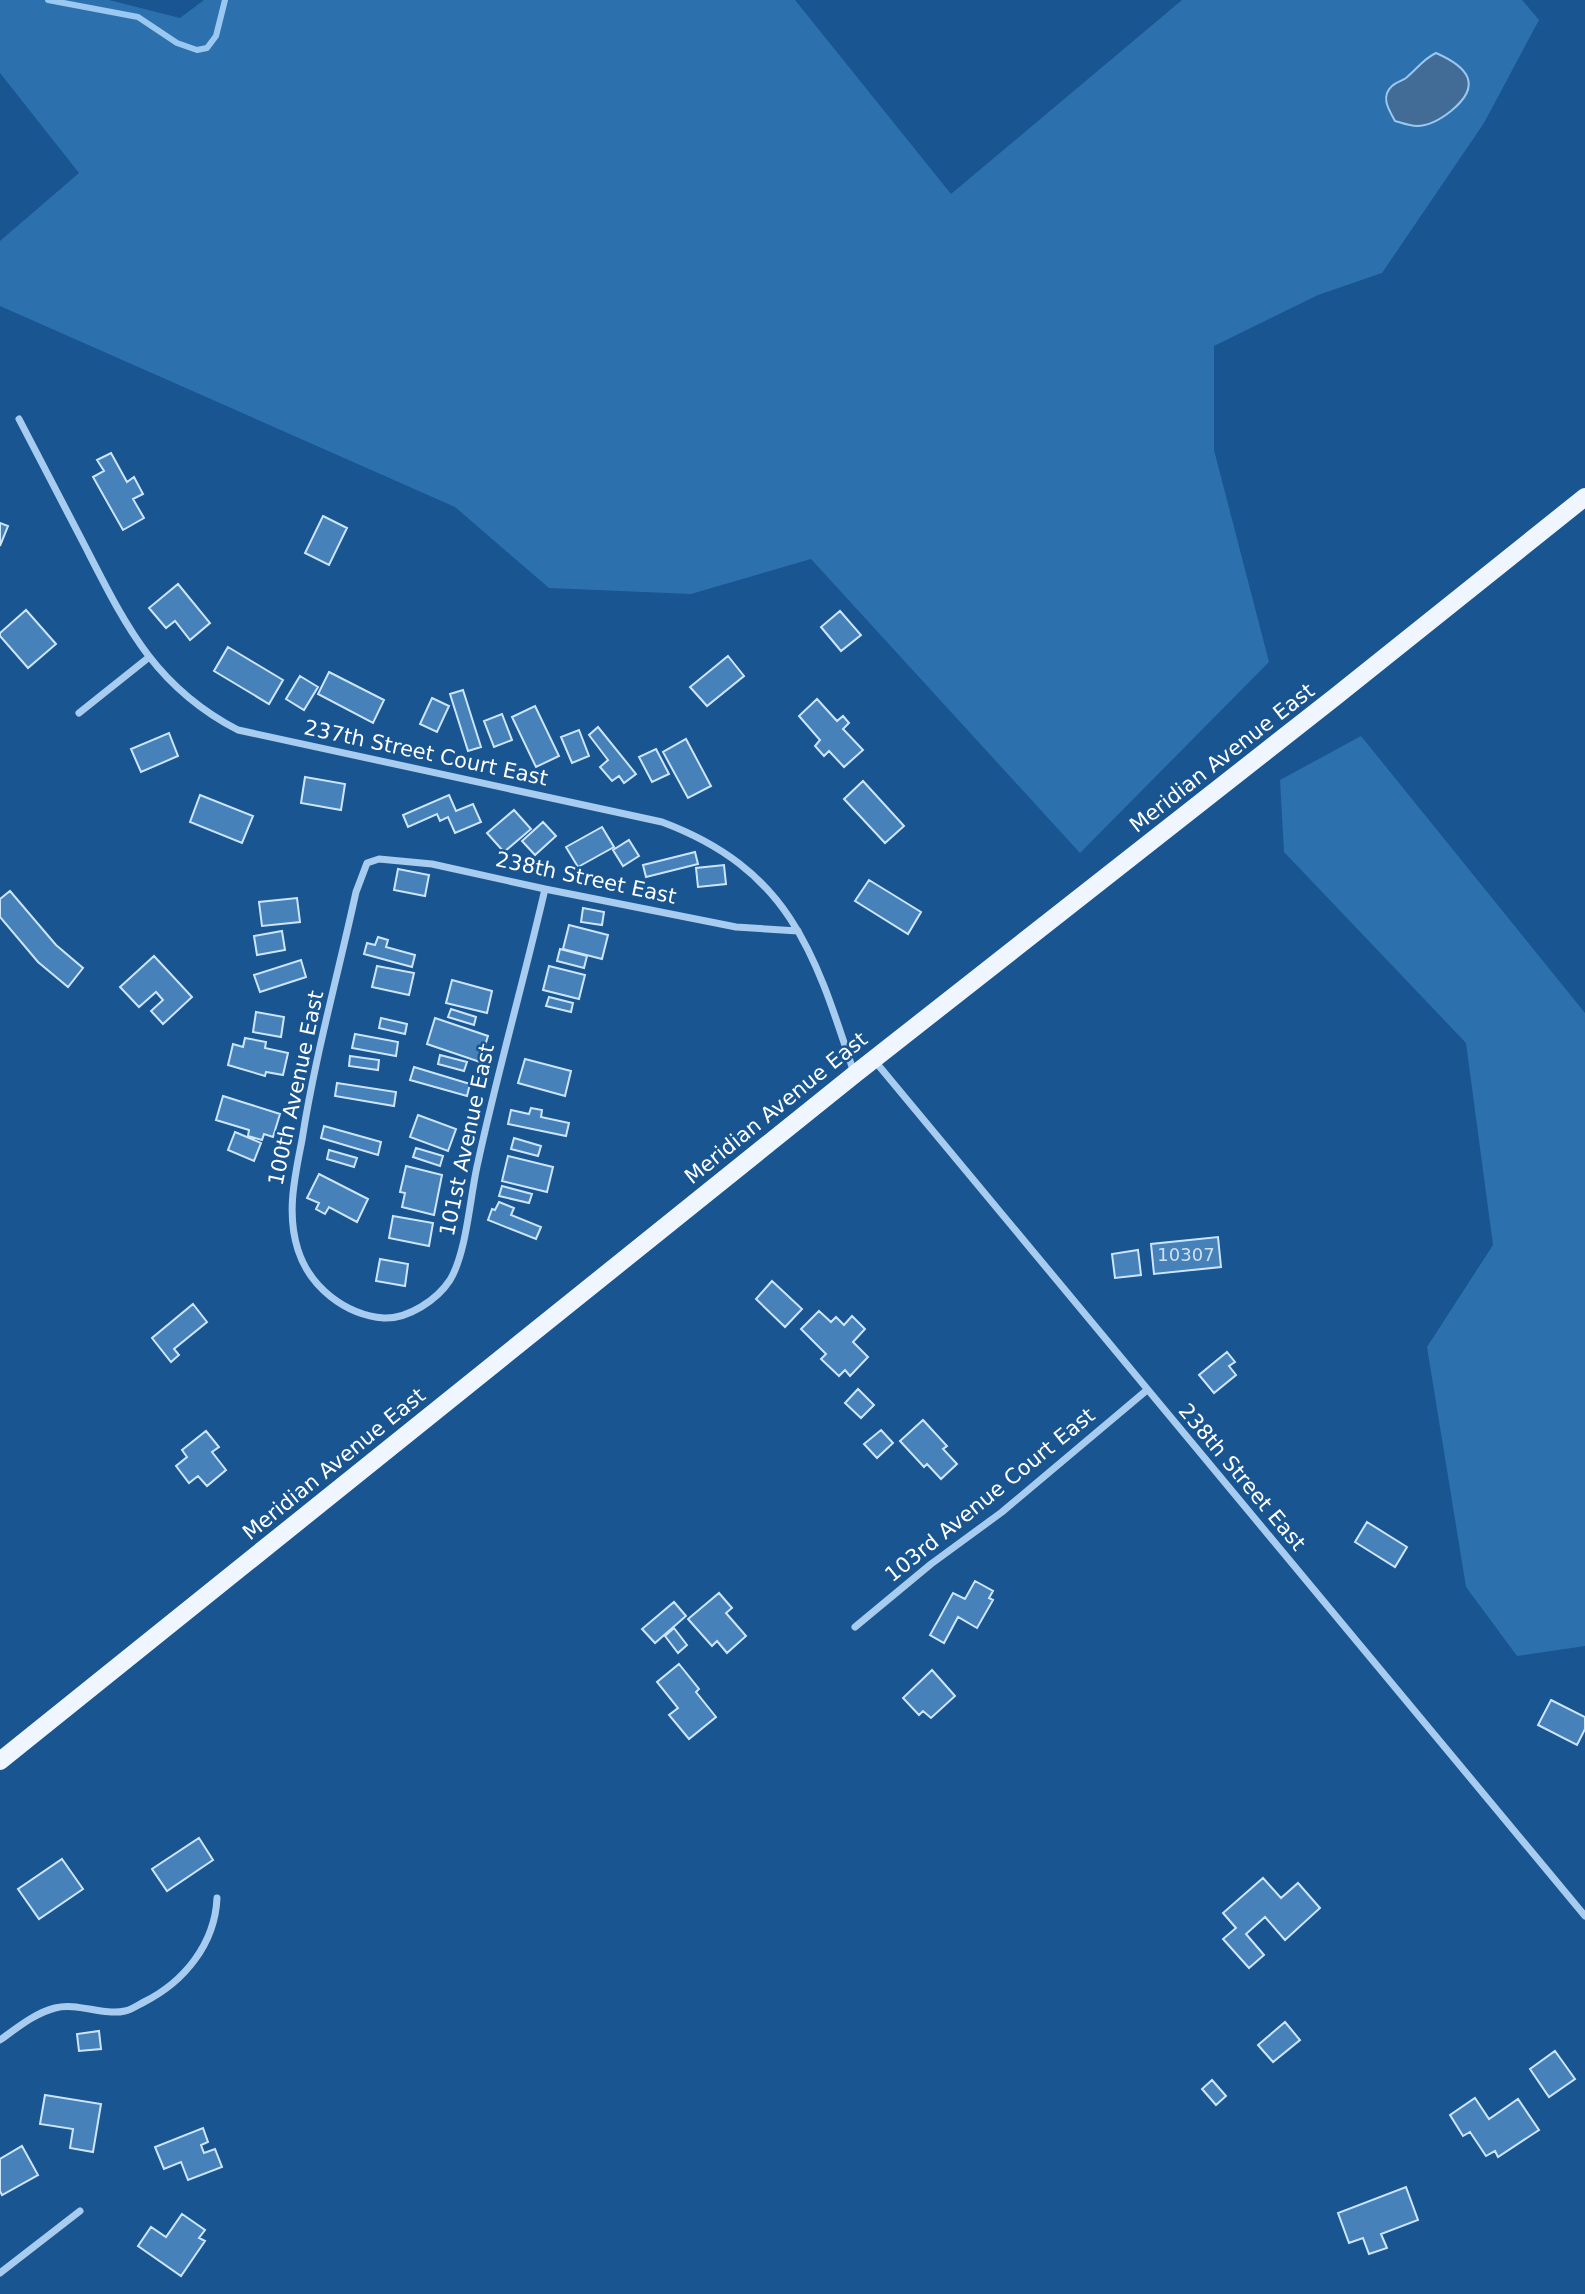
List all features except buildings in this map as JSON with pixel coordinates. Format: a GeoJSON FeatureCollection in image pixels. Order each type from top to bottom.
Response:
{"type":"FeatureCollection","features":[{"type":"Feature","properties":{"kind":"main road","name":"Meridian Avenue East"},"geometry":{"type":"LineString","coordinates":[[0,1761],[855,1074],[1314,715],[1585,497]]}},
{"type":"Feature","properties":{"kind":"street","name":"237th Street Court East"},"geometry":{"type":"LineString","coordinates":[[19,419],[124,622],[148,657],[170,682],[198,705],[239,730],[662,822],[694,834],[722,849],[765,885],[798,931],[835,1013],[855,1074]]}},
{"type":"Feature","properties":{"kind":"street"},"geometry":{"type":"LineString","coordinates":[[79,713],[148,657]]}},
{"type":"Feature","properties":{"kind":"street","name":"238th Street East"},"geometry":{"type":"LineString","coordinates":[[367,863],[379,859],[432,864],[736,926],[798,931]]}},
{"type":"Feature","properties":{"kind":"street","name":"100th Avenue East"},"geometry":{"type":"LineString","coordinates":[[343,1306],[317,1285],[305,1268],[297,1248],[291,1200],[308,1098],[356,892],[367,863]]}},
{"type":"Feature","properties":{"kind":"street","name":"101st Avenue East"},"geometry":{"type":"LineString","coordinates":[[343,1306],[371,1316],[397,1317],[411,1314],[450,1280],[460,1254],[500,1065],[545,889]]}},
{"type":"Feature","properties":{"kind":"street","name":"238th Street East"},"geometry":{"type":"LineString","coordinates":[[874,1059],[1585,1916]]}},
{"type":"Feature","properties":{"kind":"street","name":"103rd Avenue Court East"},"geometry":{"type":"LineString","coordinates":[[855,1627],[931,1564],[1002,1512],[1147,1390]]}},
{"type":"Feature","properties":{"kind":"street"},"geometry":{"type":"LineString","coordinates":[[0,2040],[37,2015],[58,2007],[125,2011],[160,1994],[183,1975],[195,1960],[207,1939],[216,1912],[217,1898]]}},
{"type":"Feature","properties":{"kind":"street"},"geometry":{"type":"LineString","coordinates":[[0,2273],[80,2211]]}},
{"type":"Feature","properties":{"kind":"shaded area"},"geometry":{"type":"Polygon","coordinates":[[[0,0],[109,0],[180,18],[204,0],[795,0],[951,194],[1182,0],[1522,0],[1539,20],[1484,123],[1382,273],[1318,295],[1214,346],[1214,450],[1269,662],[1080,853],[811,559],[691,594],[549,588],[455,507],[0,306],[0,241],[79,173],[0,73],[0,0]],[[1425,58],[1406,78],[1390,87],[1387,107],[1425,58]]]}},
{"type":"Feature","properties":{"kind":"shaded area"},"geometry":{"type":"Polygon","coordinates":[[[1436,53],[1463,71],[1469,85],[1467,93],[1451,111],[1431,123],[1414,126],[1395,121],[1387,104],[1388,90],[1436,53]]]}},
{"type":"Feature","properties":{"kind":"shaded area"},"geometry":{"type":"Polygon","coordinates":[[[1361,736],[1585,1013],[1585,1646],[1517,1656],[1466,1587],[1427,1347],[1493,1245],[1466,1043],[1284,852],[1280,780],[1361,736]]]}},
{"type":"Feature","properties":{"kind":"waterway"},"geometry":{"type":"LineString","coordinates":[[48,0],[138,17],[177,43],[197,50],[207,48],[216,36],[225,0]]}}]}
